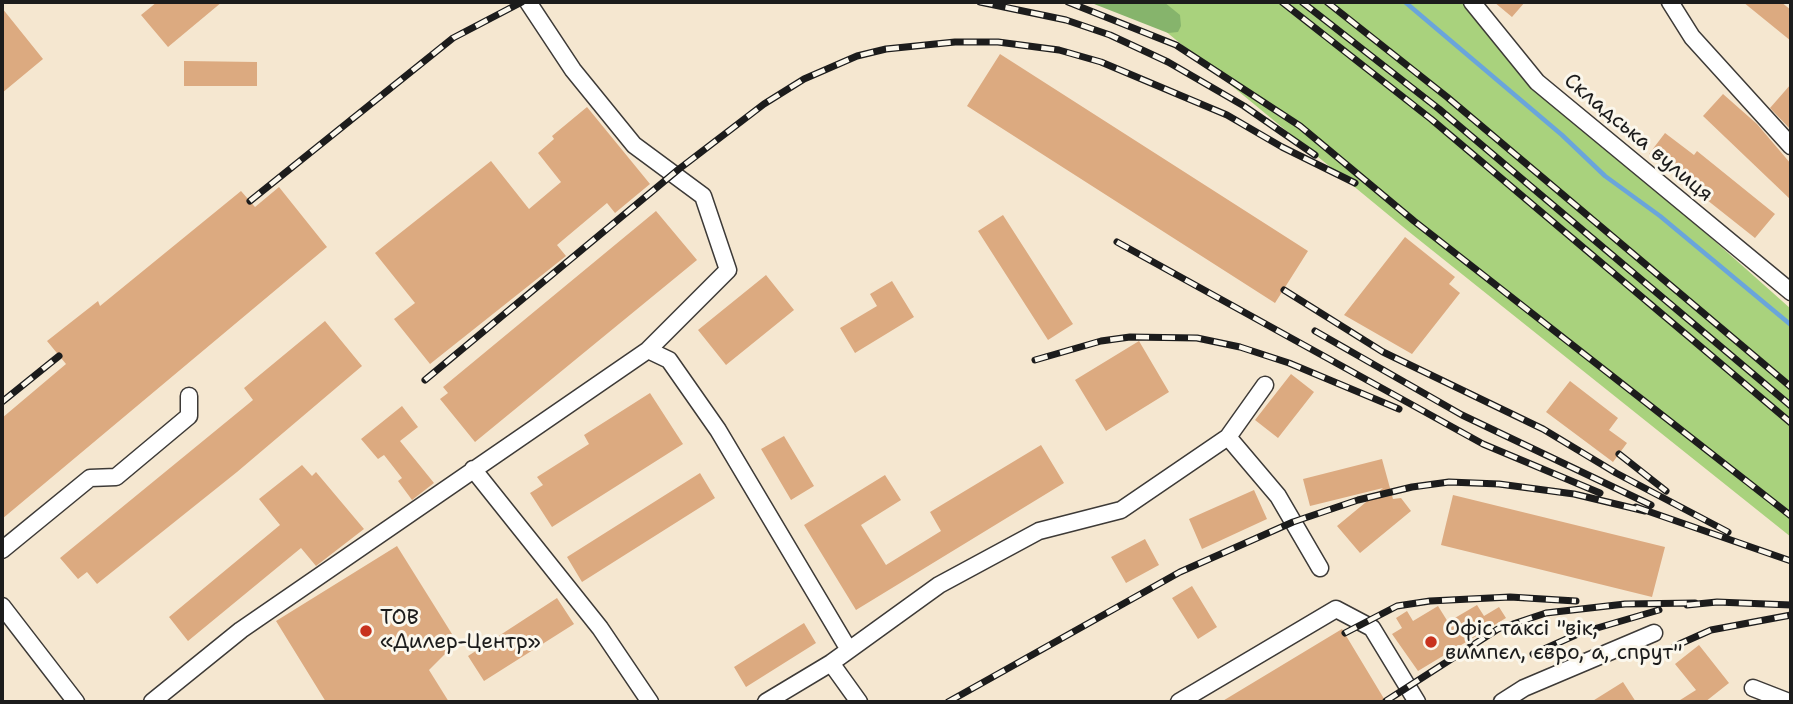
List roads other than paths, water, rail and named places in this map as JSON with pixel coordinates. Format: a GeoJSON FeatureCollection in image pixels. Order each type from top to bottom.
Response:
{"type":"FeatureCollection","features":[{"type":"Feature","properties":{"kind":"street"},"geometry":{"type":"LineString","coordinates":[[152,702],[241,630],[648,350],[728,270],[703,196],[634,145],[573,70],[528,2]]}},
{"type":"Feature","properties":{"kind":"street","name":"Складська вулиця"},"geometry":{"type":"LineString","coordinates":[[1472,2],[1537,82],[1791,292]]}},
{"type":"Feature","properties":{"kind":"street"},"geometry":{"type":"LineString","coordinates":[[1670,2],[1692,37],[1791,146]]}},
{"type":"Feature","properties":{"kind":"street"},"geometry":{"type":"LineString","coordinates":[[648,350],[669,359],[718,430],[849,650]]}},
{"type":"Feature","properties":{"kind":"street"},"geometry":{"type":"LineString","coordinates":[[766,702],[831,663],[939,585],[1039,531],[1121,510],[1228,437],[1265,385]]}},
{"type":"Feature","properties":{"kind":"street"},"geometry":{"type":"LineString","coordinates":[[2,550],[90,478],[116,477],[189,416],[189,396]]}},
{"type":"Feature","properties":{"kind":"street"},"geometry":{"type":"LineString","coordinates":[[1228,437],[1278,496],[1320,568]]}},
{"type":"Feature","properties":{"kind":"street"},"geometry":{"type":"LineString","coordinates":[[473,468],[600,628],[650,702]]}},
{"type":"Feature","properties":{"kind":"street"},"geometry":{"type":"LineString","coordinates":[[2,606],[76,702]]}},
{"type":"Feature","properties":{"kind":"street"},"geometry":{"type":"LineString","coordinates":[[1179,702],[1336,609],[1372,628],[1417,702]]}},
{"type":"Feature","properties":{"kind":"street"},"geometry":{"type":"LineString","coordinates":[[1502,702],[1524,688],[1654,633]]}},
{"type":"Feature","properties":{"kind":"street"},"geometry":{"type":"LineString","coordinates":[[831,663],[859,702]]}},
{"type":"Feature","properties":{"kind":"street"},"geometry":{"type":"LineString","coordinates":[[1749,695],[1791,691]]}},
{"type":"Feature","properties":{"kind":"street"},"geometry":{"type":"LineString","coordinates":[[1749,695],[1789,702]]}},
{"type":"Feature","properties":{"kind":"waterway"},"geometry":{"type":"LineString","coordinates":[[1405,2],[1562,135],[1605,176],[1660,216],[1791,325]]}},
{"type":"Feature","properties":{"kind":"railway"},"geometry":{"type":"LineString","coordinates":[[250,201],[453,38],[522,2]]}},
{"type":"Feature","properties":{"kind":"railway"},"geometry":{"type":"LineString","coordinates":[[980,2],[1066,20],[1110,35],[1168,62],[1244,106],[1315,155]]}},
{"type":"Feature","properties":{"kind":"railway"},"geometry":{"type":"LineString","coordinates":[[1068,2],[1176,45],[1300,126],[1414,221],[1791,516]]}},
{"type":"Feature","properties":{"kind":"railway"},"geometry":{"type":"LineString","coordinates":[[1282,2],[1431,119],[1791,423]]}},
{"type":"Feature","properties":{"kind":"railway"},"geometry":{"type":"LineString","coordinates":[[1302,2],[1439,109],[1791,406]]}},
{"type":"Feature","properties":{"kind":"railway"},"geometry":{"type":"LineString","coordinates":[[1327,2],[1447,97],[1791,387]]}},
{"type":"Feature","properties":{"kind":"railway"},"geometry":{"type":"LineString","coordinates":[[425,380],[679,169],[764,104],[804,79],[857,56],[886,49],[955,42],[998,42],[1059,50],[1101,62],[1227,115],[1282,147],[1355,183]]}},
{"type":"Feature","properties":{"kind":"railway"},"geometry":{"type":"LineString","coordinates":[[1117,242],[1483,444],[1600,493]]}},
{"type":"Feature","properties":{"kind":"railway"},"geometry":{"type":"LineString","coordinates":[[1284,290],[1383,352],[1543,429],[1616,473],[1728,532]]}},
{"type":"Feature","properties":{"kind":"railway"},"geometry":{"type":"LineString","coordinates":[[1315,331],[1462,415],[1651,505]]}},
{"type":"Feature","properties":{"kind":"railway"},"geometry":{"type":"LineString","coordinates":[[1035,360],[1101,341],[1130,337],[1197,338],[1240,347],[1289,363],[1399,409]]}},
{"type":"Feature","properties":{"kind":"railway"},"geometry":{"type":"LineString","coordinates":[[2,402],[59,356]]}},
{"type":"Feature","properties":{"kind":"railway"},"geometry":{"type":"LineString","coordinates":[[1619,454],[1666,491]]}},
{"type":"Feature","properties":{"kind":"railway"},"geometry":{"type":"LineString","coordinates":[[948,702],[1180,572],[1293,522],[1358,500],[1412,487],[1449,482],[1499,484],[1574,494],[1645,511]]}},
{"type":"Feature","properties":{"kind":"railway"},"geometry":{"type":"LineString","coordinates":[[1636,507],[1791,561]]}},
{"type":"Feature","properties":{"kind":"railway"},"geometry":{"type":"LineString","coordinates":[[1345,633],[1397,606],[1430,601],[1510,597],[1576,601]]}},
{"type":"Feature","properties":{"kind":"railway"},"geometry":{"type":"LineString","coordinates":[[1687,605],[1717,602],[1791,605]]}},
{"type":"Feature","properties":{"kind":"railway"},"geometry":{"type":"LineString","coordinates":[[1386,701],[1498,629],[1546,613],[1625,604],[1695,603]]}},
{"type":"Feature","properties":{"kind":"railway"},"geometry":{"type":"LineString","coordinates":[[1533,654],[1580,633],[1659,610]]}},
{"type":"Feature","properties":{"kind":"railway"},"geometry":{"type":"LineString","coordinates":[[1675,646],[1711,630],[1791,615]]}},
{"type":"Feature","properties":{"kind":"place","name":"ТОВ «Дилер-Центр»"},"geometry":{"type":"Point","coordinates":[366,631]}},
{"type":"Feature","properties":{"kind":"place","name":"Офіс таксі \"вік, вимпєл, євро, а, спрут\""},"geometry":{"type":"Point","coordinates":[1431,642]}}]}
